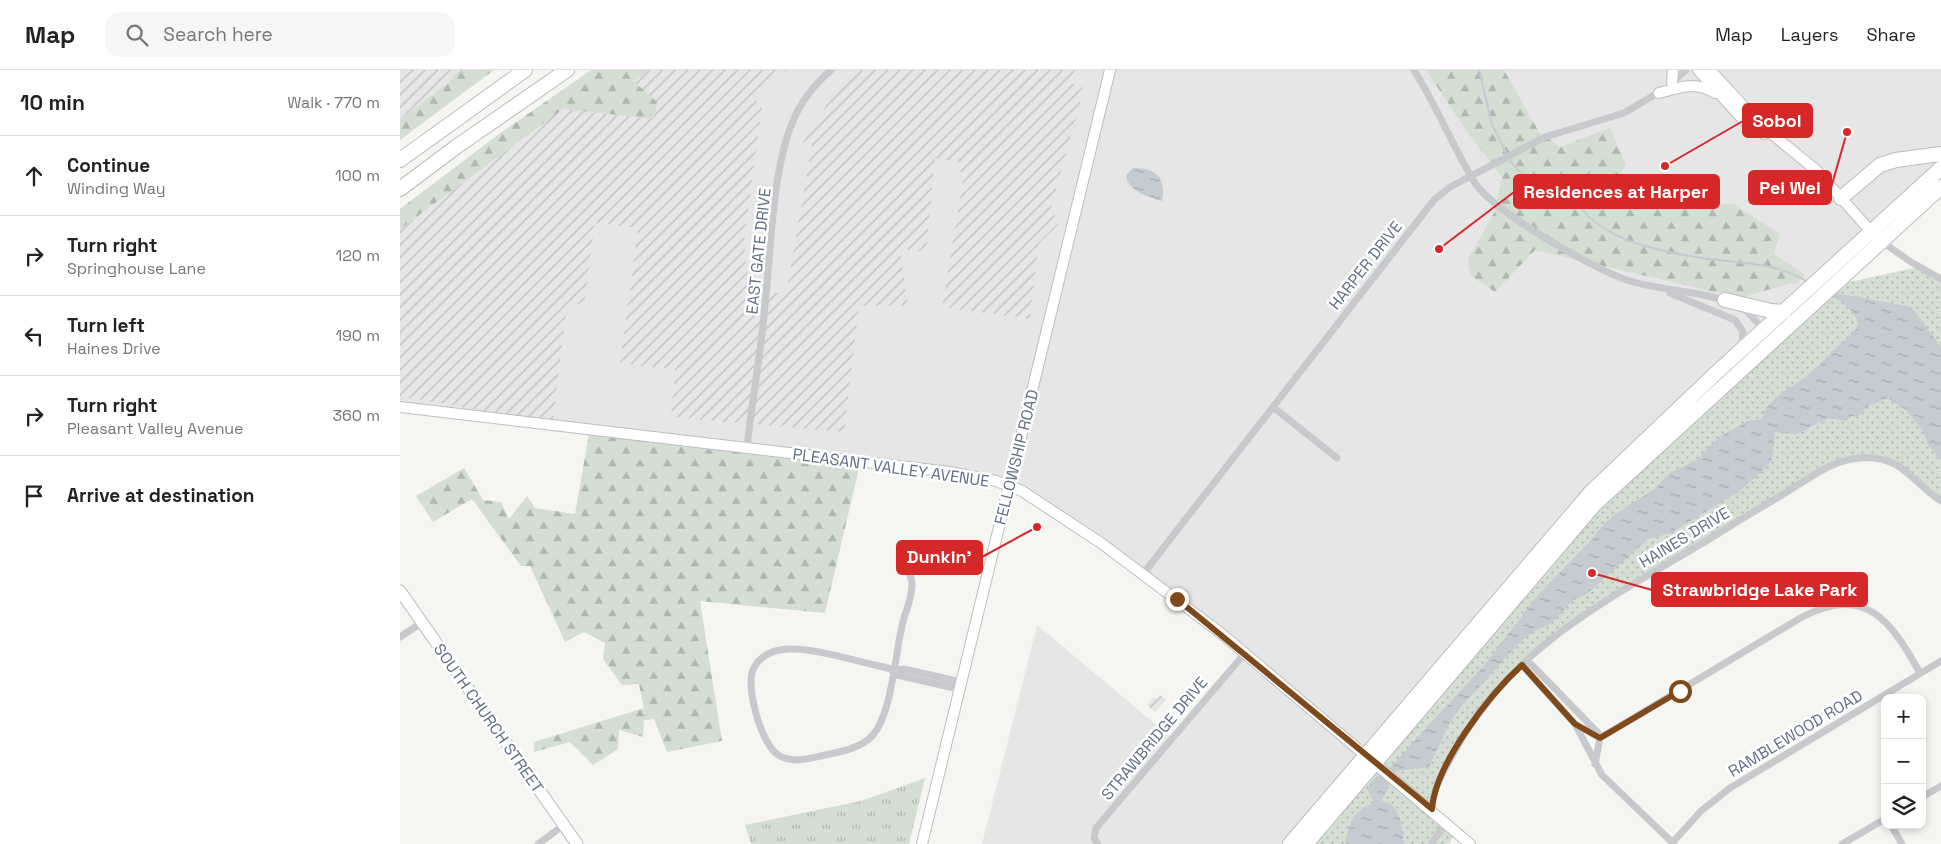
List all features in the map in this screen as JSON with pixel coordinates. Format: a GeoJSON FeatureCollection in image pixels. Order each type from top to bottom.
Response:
{"type":"FeatureCollection","features":[{"type":"Feature","properties":{"kind":"highway"},"geometry":{"type":"LineString","coordinates":[[400,160],[525,70]]}},
{"type":"Feature","properties":{"kind":"highway"},"geometry":{"type":"LineString","coordinates":[[400,189],[456,147],[567,70]]}},
{"type":"Feature","properties":{"kind":"highway"},"geometry":{"type":"LineString","coordinates":[[1841,198],[1871,172],[1885,163],[1941,154]]}},
{"type":"Feature","properties":{"kind":"highway"},"geometry":{"type":"LineString","coordinates":[[1306,844],[1594,505],[1736,374],[1876,237],[1941,168]]}},
{"type":"Feature","properties":{"kind":"highway"},"geometry":{"type":"LineString","coordinates":[[1290,844],[1375,762],[1578,506],[1615,467],[1784,312],[1941,187]]}},
{"type":"Feature","properties":{"kind":"highway"},"geometry":{"type":"LineString","coordinates":[[1725,300],[1770,311],[1784,312]]}},
{"type":"Feature","properties":{"kind":"highway"},"geometry":{"type":"LineString","coordinates":[[1736,374],[1761,343],[1764,330]]}},
{"type":"Feature","properties":{"kind":"main road","name":"SOUTH CHURCH STREET"},"geometry":{"type":"LineString","coordinates":[[400,591],[577,844]]}},
{"type":"Feature","properties":{"kind":"street","name":"EAST GATE DRIVE"},"geometry":{"type":"LineString","coordinates":[[747,448],[762,340],[777,192],[785,149],[799,108],[811,90],[831,70]]}},
{"type":"Feature","properties":{"kind":"street","name":"FELLOWSHIP ROAD"},"geometry":{"type":"LineString","coordinates":[[922,844],[1110,70]]}},
{"type":"Feature","properties":{"kind":"street"},"geometry":{"type":"LineString","coordinates":[[1414,70],[1472,176],[1482,192],[1498,208],[1577,256],[1619,277],[1658,288],[1725,300],[1747,310],[1764,330]]}},
{"type":"Feature","properties":{"kind":"street"},"geometry":{"type":"LineString","coordinates":[[1672,82],[1674,70]]}},
{"type":"Feature","properties":{"kind":"street","name":"HARPER DRIVE"},"geometry":{"type":"LineString","coordinates":[[1143,574],[1434,200],[1450,188],[1544,137],[1624,113],[1659,93],[1686,70]]}},
{"type":"Feature","properties":{"kind":"street"},"geometry":{"type":"LineString","coordinates":[[1698,70],[1745,122],[1803,158]]}},
{"type":"Feature","properties":{"kind":"street"},"geometry":{"type":"LineString","coordinates":[[1710,70],[1762,126],[1803,158],[1876,237],[1941,279]]}},
{"type":"Feature","properties":{"kind":"street"},"geometry":{"type":"LineString","coordinates":[[1659,93],[1692,85],[1702,86],[1725,100]]}},
{"type":"Feature","properties":{"kind":"street"},"geometry":{"type":"LineString","coordinates":[[1658,288],[1735,320],[1742,332],[1742,349]]}},
{"type":"Feature","properties":{"kind":"street","name":"PLEASANT VALLEY AVENUE"},"geometry":{"type":"LineString","coordinates":[[400,407],[968,475],[1009,485],[1065,518],[1143,574],[1245,653],[1432,809],[1446,824],[1470,844]]}},
{"type":"Feature","properties":{"kind":"street"},"geometry":{"type":"LineString","coordinates":[[1273,407],[1337,458]]}},
{"type":"Feature","properties":{"kind":"street","name":"HAINES DRIVE"},"geometry":{"type":"LineString","coordinates":[[1432,809],[1433,796],[1438,779],[1471,724],[1492,696],[1525,663],[1581,616],[1608,598],[1834,464],[1869,457],[1893,462],[1908,471],[1941,501]]}},
{"type":"Feature","properties":{"kind":"street"},"geometry":{"type":"LineString","coordinates":[[901,562],[909,572],[912,585],[894,671],[878,728],[862,744],[821,756],[796,760],[781,757],[769,747],[757,713],[751,680],[755,666],[765,656],[780,650],[797,650],[894,671],[897,675],[960,686]]}},
{"type":"Feature","properties":{"kind":"street"},"geometry":{"type":"LineString","coordinates":[[1600,738],[1802,617],[1826,606],[1844,604],[1860,606],[1881,617],[1900,640],[1920,673]]}},
{"type":"Feature","properties":{"kind":"street"},"geometry":{"type":"LineString","coordinates":[[400,637],[421,622]]}},
{"type":"Feature","properties":{"kind":"street","name":"STRAWBRIDGE DRIVE"},"geometry":{"type":"LineString","coordinates":[[1098,844],[1094,838],[1096,828],[1245,653]]}},
{"type":"Feature","properties":{"kind":"street","name":"RAMBLEWOOD ROAD"},"geometry":{"type":"LineString","coordinates":[[1674,843],[1701,811],[1730,788],[1941,661]]}},
{"type":"Feature","properties":{"kind":"street"},"geometry":{"type":"LineString","coordinates":[[1525,663],[1575,724],[1595,764],[1608,780],[1674,843]]}},
{"type":"Feature","properties":{"kind":"street"},"geometry":{"type":"LineString","coordinates":[[1525,663],[1589,722],[1600,738],[1595,764]]}},
{"type":"Feature","properties":{"kind":"street"},"geometry":{"type":"LineString","coordinates":[[1575,724],[1600,738]]}},
{"type":"Feature","properties":{"kind":"street"},"geometry":{"type":"LineString","coordinates":[[1926,795],[1941,786]]}},
{"type":"Feature","properties":{"kind":"street"},"geometry":{"type":"LineString","coordinates":[[1842,844],[1881,821]]}},
{"type":"Feature","properties":{"kind":"street"},"geometry":{"type":"LineString","coordinates":[[1431,844],[1446,824]]}},
{"type":"Feature","properties":{"kind":"street"},"geometry":{"type":"LineString","coordinates":[[538,844],[564,825]]}},
{"type":"Feature","properties":{"kind":"street"},"geometry":{"type":"LineString","coordinates":[[1893,829],[1902,844]]}},
{"type":"Feature","properties":{"kind":"shaded area"},"geometry":{"type":"Polygon","coordinates":[[[400,70],[465,70],[400,119],[400,70]]]}},
{"type":"Feature","properties":{"kind":"shaded area"},"geometry":{"type":"Polygon","coordinates":[[[615,70],[1941,70],[1941,169],[1715,374],[1290,844],[982,844],[1037,625],[1172,738],[1245,653],[1038,501],[987,479],[400,407],[400,228],[615,70]]]}},
{"type":"Feature","properties":{"kind":"shaded area"},"geometry":{"type":"Polygon","coordinates":[[[650,70],[788,70],[751,95],[762,107],[744,240],[749,290],[786,294],[812,144],[803,142],[839,85],[861,70],[1075,70],[1071,83],[1084,88],[1051,208],[1059,224],[1039,243],[1030,319],[942,307],[963,180],[958,162],[935,158],[926,252],[900,249],[908,306],[859,306],[844,432],[671,417],[675,370],[620,363],[638,228],[595,223],[584,305],[567,303],[553,423],[400,396],[400,229],[563,109],[654,119],[632,81],[650,70]]]}},
{"type":"Feature","properties":{"kind":"shaded area"},"geometry":{"type":"Polygon","coordinates":[[[1160,695],[1166,700],[1155,712],[1147,705],[1154,697],[1157,699],[1160,695]]]}},
{"type":"Feature","properties":{"kind":"green space"},"geometry":{"type":"Polygon","coordinates":[[[465,70],[494,70],[400,140],[400,119],[465,70]]]}},
{"type":"Feature","properties":{"kind":"green space"},"geometry":{"type":"Polygon","coordinates":[[[591,70],[650,70],[633,81],[657,102],[654,119],[563,109],[400,229],[400,209],[499,134],[591,70]]]}},
{"type":"Feature","properties":{"kind":"green space"},"geometry":{"type":"Polygon","coordinates":[[[1426,70],[1504,70],[1539,132],[1560,147],[1610,128],[1626,164],[1621,173],[1635,186],[1682,206],[1733,204],[1780,234],[1774,254],[1805,275],[1795,284],[1791,283],[1740,298],[1535,250],[1495,292],[1470,275],[1468,259],[1494,213],[1502,177],[1470,136],[1426,70]]]}},
{"type":"Feature","properties":{"kind":"green space"},"geometry":{"type":"Polygon","coordinates":[[[1919,267],[1941,279],[1941,500],[1893,462],[1861,458],[1834,464],[1560,632],[1483,707],[1435,790],[1432,809],[1456,831],[1449,844],[1306,844],[1555,549],[1832,286],[1919,267]]]}},
{"type":"Feature","properties":{"kind":"green space"},"geometry":{"type":"Polygon","coordinates":[[[590,428],[861,460],[825,613],[700,601],[722,741],[667,752],[654,719],[644,720],[643,737],[619,730],[618,749],[593,765],[570,742],[534,752],[534,742],[644,708],[639,684],[622,685],[603,659],[605,643],[584,632],[565,642],[530,566],[521,566],[472,499],[433,522],[416,496],[464,468],[483,500],[501,502],[509,519],[527,496],[535,508],[575,514],[590,428]]]}},
{"type":"Feature","properties":{"kind":"green space"},"geometry":{"type":"Polygon","coordinates":[[[925,778],[909,844],[751,844],[745,825],[861,801],[925,778]]]}},
{"type":"Feature","properties":{"kind":"water"},"geometry":{"type":"Polygon","coordinates":[[[1133,168],[1148,170],[1158,176],[1163,186],[1162,201],[1134,189],[1130,185],[1126,175],[1133,168]]]}},
{"type":"Feature","properties":{"kind":"water"},"geometry":{"type":"Polygon","coordinates":[[[1835,293],[1911,307],[1941,347],[1941,460],[1929,446],[1923,431],[1906,410],[1887,398],[1868,406],[1858,416],[1852,416],[1846,421],[1828,418],[1797,434],[1775,432],[1772,459],[1766,468],[1738,492],[1671,533],[1648,539],[1587,594],[1573,600],[1552,623],[1534,631],[1521,641],[1461,707],[1449,724],[1429,767],[1396,771],[1390,778],[1390,783],[1381,802],[1388,803],[1397,811],[1404,844],[1345,844],[1353,818],[1362,809],[1375,803],[1368,791],[1373,780],[1384,774],[1486,663],[1538,595],[1594,537],[1601,527],[1613,516],[1653,490],[1670,473],[1697,460],[1719,437],[1748,421],[1762,419],[1769,404],[1775,398],[1809,374],[1857,328],[1856,318],[1832,296],[1835,293]]]}},
{"type":"Feature","properties":{"kind":"waterway"},"geometry":{"type":"LineString","coordinates":[[1479,70],[1492,124],[1507,155]]}},
{"type":"Feature","properties":{"kind":"waterway"},"geometry":{"type":"LineString","coordinates":[[1509,159],[1523,174],[1528,176],[1551,176],[1563,182],[1570,189],[1587,215],[1599,225],[1627,240],[1648,247],[1702,258],[1769,267],[1782,270],[1806,281]]}},
{"type":"Feature","properties":{"kind":"place","name":"Pei Wei"},"geometry":{"type":"Point","coordinates":[1847,132]}},
{"type":"Feature","properties":{"kind":"place","name":"Sobol"},"geometry":{"type":"Point","coordinates":[1665,166]}},
{"type":"Feature","properties":{"kind":"place","name":"Residences at Harper"},"geometry":{"type":"Point","coordinates":[1439,249]}},
{"type":"Feature","properties":{"kind":"place","name":"Dunkin'"},"geometry":{"type":"Point","coordinates":[1037,527]}},
{"type":"Feature","properties":{"kind":"place","name":"Strawbridge Lake Park"},"geometry":{"type":"Point","coordinates":[1592,573]}},
{"type":"Feature","properties":{"kind":"route"},"geometry":{"type":"LineString","coordinates":[[1177,599],[1249,656],[1432,809],[1433,796],[1438,779],[1471,724],[1492,696],[1522,665],[1575,724],[1600,738],[1620,728],[1680,691]]}}]}
